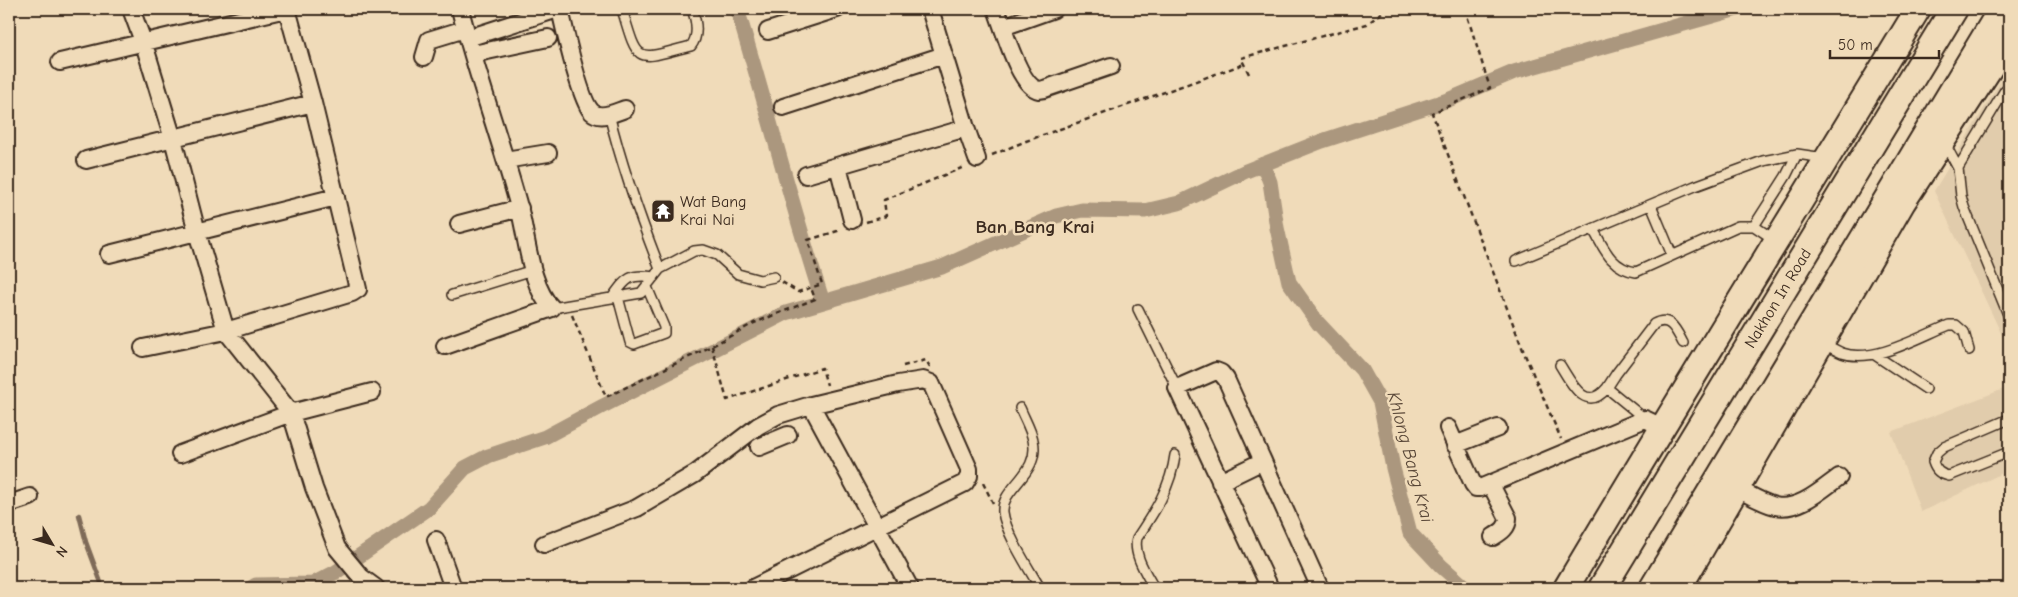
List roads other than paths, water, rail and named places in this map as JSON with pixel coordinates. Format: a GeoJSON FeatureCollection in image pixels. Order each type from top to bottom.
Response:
{"type":"FeatureCollection","features":[{"type":"Feature","properties":{"kind":"main road","name":"Nakhon In Road"},"geometry":{"type":"LineString","coordinates":[[1566,588],[1654,422],[1777,242],[1918,9]]}},
{"type":"Feature","properties":{"kind":"main road","name":"Nakhon In Road"},"geometry":{"type":"LineString","coordinates":[[1602,588],[1954,9]]}},
{"type":"Feature","properties":{"kind":"main road"},"geometry":{"type":"LineString","coordinates":[[1653,588],[2002,9]]}},
{"type":"Feature","properties":{"kind":"main road"},"geometry":{"type":"LineString","coordinates":[[1679,588],[1903,202],[2009,39]]}},
{"type":"Feature","properties":{"kind":"street"},"geometry":{"type":"LineString","coordinates":[[131,9],[144,44],[226,331],[291,412],[314,488],[337,548],[361,577],[376,588]]}},
{"type":"Feature","properties":{"kind":"street"},"geometry":{"type":"LineString","coordinates":[[60,62],[144,44],[286,9],[313,103],[358,289],[352,293],[226,331],[143,348]]}},
{"type":"Feature","properties":{"kind":"street"},"geometry":{"type":"LineString","coordinates":[[460,9],[520,208],[533,270],[546,302],[560,306]]}},
{"type":"Feature","properties":{"kind":"street"},"geometry":{"type":"LineString","coordinates":[[424,56],[429,40],[466,34],[559,9],[574,68],[592,112],[598,115],[609,114],[625,108]]}},
{"type":"Feature","properties":{"kind":"street"},"geometry":{"type":"LineString","coordinates":[[768,31],[837,9]]}},
{"type":"Feature","properties":{"kind":"street"},"geometry":{"type":"LineString","coordinates":[[930,9],[966,128],[980,159]]}},
{"type":"Feature","properties":{"kind":"street"},"geometry":{"type":"LineString","coordinates":[[996,9],[1023,77],[1030,85],[1039,90],[1110,66]]}},
{"type":"Feature","properties":{"kind":"street"},"geometry":{"type":"LineString","coordinates":[[1003,27],[1054,9]]}},
{"type":"Feature","properties":{"kind":"street"},"geometry":{"type":"LineString","coordinates":[[473,54],[548,38]]}},
{"type":"Feature","properties":{"kind":"street"},"geometry":{"type":"LineString","coordinates":[[783,107],[944,55]]}},
{"type":"Feature","properties":{"kind":"street"},"geometry":{"type":"LineString","coordinates":[[86,160],[313,103]]}},
{"type":"Feature","properties":{"kind":"street"},"geometry":{"type":"LineString","coordinates":[[806,175],[966,128]]}},
{"type":"Feature","properties":{"kind":"street"},"geometry":{"type":"LineString","coordinates":[[505,160],[548,154]]}},
{"type":"Feature","properties":{"kind":"street"},"geometry":{"type":"LineString","coordinates":[[838,166],[852,224]]}},
{"type":"Feature","properties":{"kind":"street"},"geometry":{"type":"LineString","coordinates":[[108,254],[336,197]]}},
{"type":"Feature","properties":{"kind":"street"},"geometry":{"type":"LineString","coordinates":[[459,224],[520,208]]}},
{"type":"Feature","properties":{"kind":"street"},"geometry":{"type":"LineString","coordinates":[[445,346],[560,306]]}},
{"type":"Feature","properties":{"kind":"street"},"geometry":{"type":"LineString","coordinates":[[1270,588],[1177,388],[1216,371],[1226,378],[1320,588]]}},
{"type":"Feature","properties":{"kind":"street"},"geometry":{"type":"LineString","coordinates":[[544,544],[637,508],[695,474],[748,433],[772,418],[811,405],[923,380],[931,383],[969,469],[969,476],[965,483],[753,588]]}},
{"type":"Feature","properties":{"kind":"street"},"geometry":{"type":"LineString","coordinates":[[180,454],[291,412],[372,392]]}},
{"type":"Feature","properties":{"kind":"street"},"geometry":{"type":"LineString","coordinates":[[811,405],[910,588]]}},
{"type":"Feature","properties":{"kind":"street"},"geometry":{"type":"LineString","coordinates":[[1448,428],[1476,488],[1480,488],[1567,452],[1654,422]]}},
{"type":"Feature","properties":{"kind":"street"},"geometry":{"type":"LineString","coordinates":[[1455,445],[1498,428]]}},
{"type":"Feature","properties":{"kind":"street"},"geometry":{"type":"LineString","coordinates":[[748,433],[763,452],[788,435]]}},
{"type":"Feature","properties":{"kind":"street"},"geometry":{"type":"LineString","coordinates":[[1220,482],[1263,461]]}},
{"type":"Feature","properties":{"kind":"street"},"geometry":{"type":"LineString","coordinates":[[1736,488],[1766,502],[1785,507],[1802,502],[1839,477]]}},
{"type":"Feature","properties":{"kind":"street"},"geometry":{"type":"LineString","coordinates":[[1491,485],[1508,518],[1508,524],[1493,537]]}},
{"type":"Feature","properties":{"kind":"street"},"geometry":{"type":"LineString","coordinates":[[9,504],[30,497]]}},
{"type":"Feature","properties":{"kind":"street"},"geometry":{"type":"LineString","coordinates":[[436,540],[453,588]]}},
{"type":"Feature","properties":{"kind":"lane"},"geometry":{"type":"LineString","coordinates":[[622,9],[632,45],[638,53],[647,57],[691,46],[696,34],[692,9]]}},
{"type":"Feature","properties":{"kind":"lane"},"geometry":{"type":"LineString","coordinates":[[1958,168],[2005,90],[2009,87]]}},
{"type":"Feature","properties":{"kind":"lane"},"geometry":{"type":"LineString","coordinates":[[609,114],[618,151],[636,206],[660,269]]}},
{"type":"Feature","properties":{"kind":"lane"},"geometry":{"type":"LineString","coordinates":[[1944,140],[1958,168],[1964,207],[2009,317]]}},
{"type":"Feature","properties":{"kind":"lane"},"geometry":{"type":"LineString","coordinates":[[1516,261],[1695,186],[1763,162],[1797,154],[1827,158]]}},
{"type":"Feature","properties":{"kind":"lane"},"geometry":{"type":"LineString","coordinates":[[1754,226],[1786,176],[1797,154]]}},
{"type":"Feature","properties":{"kind":"lane"},"geometry":{"type":"LineString","coordinates":[[1651,205],[1672,256]]}},
{"type":"Feature","properties":{"kind":"lane"},"geometry":{"type":"LineString","coordinates":[[1592,229],[1612,261],[1628,271],[1636,272],[1738,226],[1754,226],[1777,242]]}},
{"type":"Feature","properties":{"kind":"lane"},"geometry":{"type":"LineString","coordinates":[[560,306],[641,293],[660,269],[686,254],[703,250],[717,256],[738,274],[760,280],[774,277]]}},
{"type":"Feature","properties":{"kind":"lane"},"geometry":{"type":"LineString","coordinates":[[452,296],[533,270]]}},
{"type":"Feature","properties":{"kind":"lane"},"geometry":{"type":"LineString","coordinates":[[647,286],[664,327],[664,333],[634,344],[630,342],[615,298],[624,282],[631,276],[654,277]]}},
{"type":"Feature","properties":{"kind":"lane"},"geometry":{"type":"LineString","coordinates":[[1138,309],[1177,388]]}},
{"type":"Feature","properties":{"kind":"lane"},"geometry":{"type":"LineString","coordinates":[[1560,365],[1582,396],[1588,399],[1596,398],[1607,388],[1654,324],[1660,321],[1667,321],[1673,326],[1683,343]]}},
{"type":"Feature","properties":{"kind":"lane"},"geometry":{"type":"LineString","coordinates":[[1821,342],[1842,353],[1862,356],[1875,355],[1949,325],[1960,327],[1964,332],[1969,350]]}},
{"type":"Feature","properties":{"kind":"lane"},"geometry":{"type":"LineString","coordinates":[[1875,355],[1926,389]]}},
{"type":"Feature","properties":{"kind":"lane"},"geometry":{"type":"LineString","coordinates":[[1607,388],[1654,422]]}},
{"type":"Feature","properties":{"kind":"lane"},"geometry":{"type":"LineString","coordinates":[[1020,408],[1034,440],[1034,452],[1031,467],[1015,485],[1003,511],[1010,532],[1040,588]]}},
{"type":"Feature","properties":{"kind":"lane"},"geometry":{"type":"LineString","coordinates":[[2009,419],[1944,447],[1937,453],[1933,462],[1941,475],[1949,476],[2009,452]]}},
{"type":"Feature","properties":{"kind":"lane"},"geometry":{"type":"LineString","coordinates":[[1154,588],[1137,552],[1137,538],[1167,488],[1173,471],[1175,455]]}},
{"type":"Feature","properties":{"kind":"waterway"},"geometry":{"type":"LineString","coordinates":[[737,9],[800,229],[823,302]]}},
{"type":"Feature","properties":{"kind":"waterway"},"geometry":{"type":"LineString","coordinates":[[251,588],[256,585],[313,584],[336,572],[429,508],[465,468],[488,456],[545,437],[786,313],[942,267],[1056,216],[1082,210],[1145,211],[1179,203],[1246,171],[1322,141],[1448,100],[1514,72],[1737,9]]}},
{"type":"Feature","properties":{"kind":"waterway","name":"Khlong Bang Krai"},"geometry":{"type":"LineString","coordinates":[[1263,164],[1270,182],[1277,228],[1289,282],[1318,323],[1362,370],[1380,402],[1393,468],[1410,533],[1441,566],[1466,588]]}},
{"type":"Feature","properties":{"kind":"waterway"},"geometry":{"type":"LineString","coordinates":[[79,515],[86,542],[103,588]]}},
{"type":"Feature","properties":{"kind":"place","name":"Wat Bang Krai Nai"},"geometry":{"type":"Point","coordinates":[663,211]}},
{"type":"Feature","properties":{"kind":"district","name":"Ban Bang Krai"},"geometry":{"type":"Point","coordinates":[1035,227]}}]}
